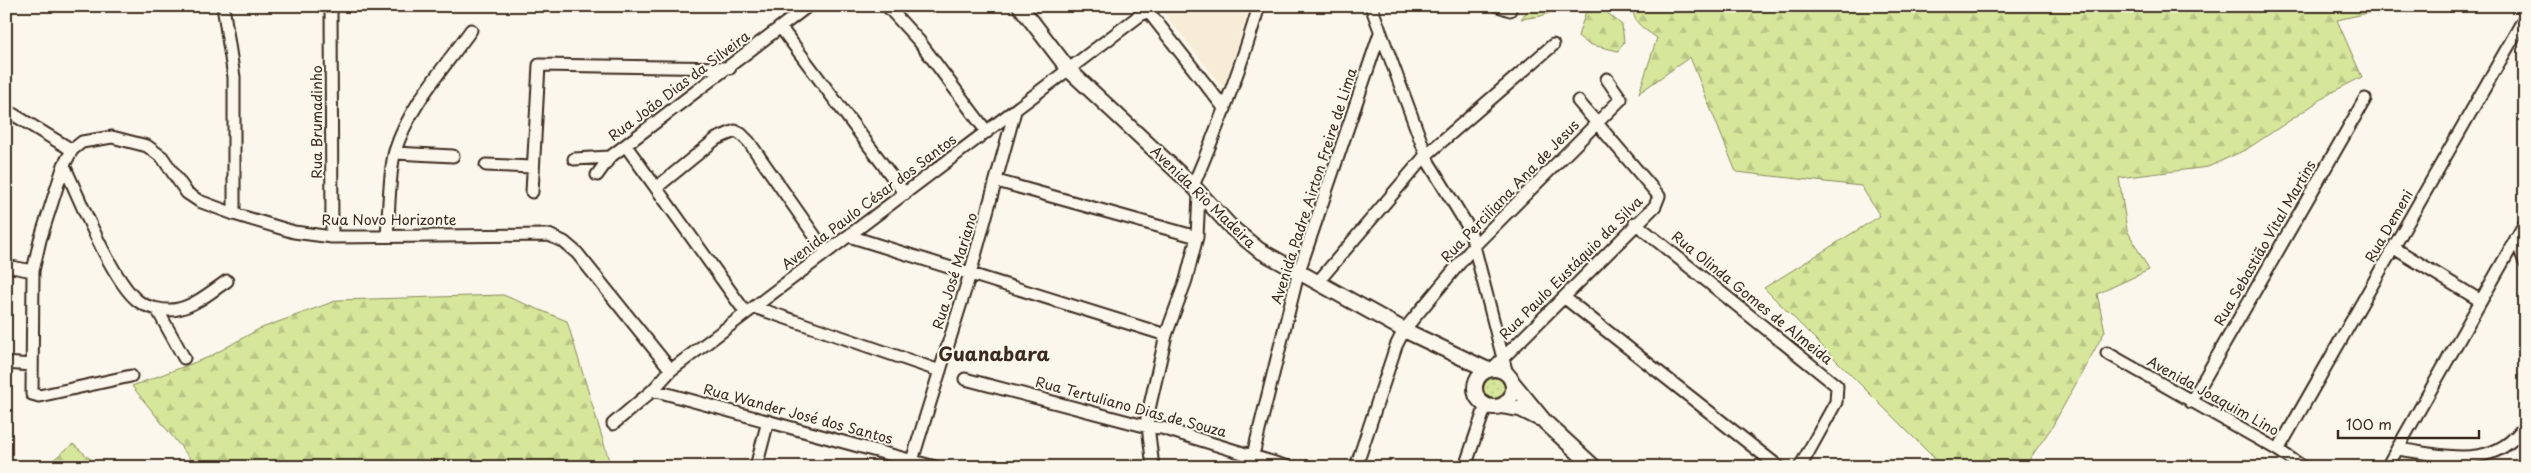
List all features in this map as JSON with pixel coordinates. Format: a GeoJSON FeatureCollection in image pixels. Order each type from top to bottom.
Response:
{"type":"FeatureCollection","features":[{"type":"Feature","properties":{"kind":"main road","name":"Avenida Rio Madeira"},"geometry":{"type":"LineString","coordinates":[[1020,6],[1069,70],[1196,190],[1232,228],[1259,250],[1298,274],[1450,353],[1494,366]]}},
{"type":"Feature","properties":{"kind":"main road","name":"Avenida Rio Madeira"},"geometry":{"type":"LineString","coordinates":[[1450,353],[1467,370],[1475,386]]}},
{"type":"Feature","properties":{"kind":"main road"},"geometry":{"type":"LineString","coordinates":[[1545,422],[1520,409],[1502,406],[1492,408],[1486,405],[1476,396],[1475,386],[1479,376],[1494,366],[1510,378],[1545,422],[1594,467]]}},
{"type":"Feature","properties":{"kind":"main road"},"geometry":{"type":"LineString","coordinates":[[1502,406],[1513,394],[1510,378]]}},
{"type":"Feature","properties":{"kind":"street"},"geometry":{"type":"LineString","coordinates":[[223,6],[234,77],[234,214]]}},
{"type":"Feature","properties":{"kind":"street","name":"Rua João Dias da Silveira"},"geometry":{"type":"LineString","coordinates":[[597,175],[610,157],[730,68],[808,6]]}},
{"type":"Feature","properties":{"kind":"street"},"geometry":{"type":"LineString","coordinates":[[887,6],[919,41],[987,132]]}},
{"type":"Feature","properties":{"kind":"street"},"geometry":{"type":"LineString","coordinates":[[1153,467],[1147,418],[1166,335],[1186,280],[1197,237],[1196,190],[1225,108],[1229,90],[1247,48],[1259,6]]}},
{"type":"Feature","properties":{"kind":"street"},"geometry":{"type":"LineString","coordinates":[[1371,6],[1425,156],[1442,187],[1457,207],[1470,230],[1494,366]]}},
{"type":"Feature","properties":{"kind":"street"},"geometry":{"type":"LineString","coordinates":[[1498,6],[1510,10]]}},
{"type":"Feature","properties":{"kind":"street","name":"Rua Brumadinho"},"geometry":{"type":"LineString","coordinates":[[332,237],[334,7]]}},
{"type":"Feature","properties":{"kind":"street"},"geometry":{"type":"LineString","coordinates":[[1146,8],[1225,108]]}},
{"type":"Feature","properties":{"kind":"street","name":"Avenida Paulo César dos Santos"},"geometry":{"type":"LineString","coordinates":[[613,424],[653,390],[671,370],[1069,70],[1146,8]]}},
{"type":"Feature","properties":{"kind":"street","name":"Rua Demeni"},"geometry":{"type":"LineString","coordinates":[[2278,450],[2525,17]]}},
{"type":"Feature","properties":{"kind":"street"},"geometry":{"type":"LineString","coordinates":[[781,28],[905,194]]}},
{"type":"Feature","properties":{"kind":"street"},"geometry":{"type":"LineString","coordinates":[[387,236],[395,153],[406,125],[421,100],[471,30]]}},
{"type":"Feature","properties":{"kind":"street","name":"Avenida Padre Airton Freire de Lima"},"geometry":{"type":"LineString","coordinates":[[1250,467],[1298,274],[1380,33]]}},
{"type":"Feature","properties":{"kind":"street"},"geometry":{"type":"LineString","coordinates":[[1317,283],[1425,156],[1553,45]]}},
{"type":"Feature","properties":{"kind":"street"},"geometry":{"type":"LineString","coordinates":[[532,192],[539,65],[730,68]]}},
{"type":"Feature","properties":{"kind":"street","name":"Rua Perciliana Ana de Jesus"},"geometry":{"type":"LineString","coordinates":[[1356,467],[1396,346],[1404,330],[1474,246],[1621,99],[1606,79]]}},
{"type":"Feature","properties":{"kind":"street","name":"Rua Sebastião Vital Martins"},"geometry":{"type":"LineString","coordinates":[[2191,402],[2365,99]]}},
{"type":"Feature","properties":{"kind":"street"},"geometry":{"type":"LineString","coordinates":[[1578,101],[1597,123]]}},
{"type":"Feature","properties":{"kind":"street"},"geometry":{"type":"LineString","coordinates":[[6,110],[72,150],[64,165],[40,240],[33,271],[32,394],[39,396],[132,376]]}},
{"type":"Feature","properties":{"kind":"street","name":"Rua José Mariano"},"geometry":{"type":"LineString","coordinates":[[911,463],[970,274],[1015,110]]}},
{"type":"Feature","properties":{"kind":"street","name":"Rua Paulo Eustáquio da Silva"},"geometry":{"type":"LineString","coordinates":[[1494,366],[1565,298],[1635,223],[1655,206],[1659,196],[1597,123]]}},
{"type":"Feature","properties":{"kind":"street"},"geometry":{"type":"LineString","coordinates":[[656,188],[716,139],[735,131],[741,134],[748,142],[826,252]]}},
{"type":"Feature","properties":{"kind":"street","name":"Rua Novo Horizonte"},"geometry":{"type":"LineString","coordinates":[[72,150],[82,142],[112,137],[147,146],[162,157],[187,193],[199,201],[234,214],[294,232],[332,237],[542,234],[564,242],[577,253],[671,370]]}},
{"type":"Feature","properties":{"kind":"street"},"geometry":{"type":"LineString","coordinates":[[626,146],[750,310],[940,371]]}},
{"type":"Feature","properties":{"kind":"street"},"geometry":{"type":"LineString","coordinates":[[395,153],[453,156]]}},
{"type":"Feature","properties":{"kind":"street"},"geometry":{"type":"LineString","coordinates":[[574,159],[610,157]]}},
{"type":"Feature","properties":{"kind":"street"},"geometry":{"type":"LineString","coordinates":[[64,165],[91,225],[124,288],[139,302],[157,309],[177,310],[195,303],[227,280]]}},
{"type":"Feature","properties":{"kind":"street"},"geometry":{"type":"LineString","coordinates":[[486,165],[534,167]]}},
{"type":"Feature","properties":{"kind":"street"},"geometry":{"type":"LineString","coordinates":[[997,180],[1197,237]]}},
{"type":"Feature","properties":{"kind":"street"},"geometry":{"type":"LineString","coordinates":[[2387,467],[2481,301],[2520,238],[2525,222]]}},
{"type":"Feature","properties":{"kind":"street","name":"Rua Olinda Gomes de Almeida"},"geometry":{"type":"LineString","coordinates":[[1635,223],[1837,386],[1836,402],[1800,467]]}},
{"type":"Feature","properties":{"kind":"street"},"geometry":{"type":"LineString","coordinates":[[850,236],[1166,335]]}},
{"type":"Feature","properties":{"kind":"street"},"geometry":{"type":"LineString","coordinates":[[2520,238],[2525,263]]}},
{"type":"Feature","properties":{"kind":"street"},"geometry":{"type":"LineString","coordinates":[[2394,248],[2481,301]]}},
{"type":"Feature","properties":{"kind":"street"},"geometry":{"type":"LineString","coordinates":[[6,266],[33,271]]}},
{"type":"Feature","properties":{"kind":"street"},"geometry":{"type":"LineString","coordinates":[[1565,298],[1779,467]]}},
{"type":"Feature","properties":{"kind":"street"},"geometry":{"type":"LineString","coordinates":[[157,309],[184,358]]}},
{"type":"Feature","properties":{"kind":"street","name":"Avenida Joaquim Lino"},"geometry":{"type":"LineString","coordinates":[[2107,353],[2278,450],[2303,467]]}},
{"type":"Feature","properties":{"kind":"street"},"geometry":{"type":"LineString","coordinates":[[6,363],[31,365]]}},
{"type":"Feature","properties":{"kind":"street","name":"Rua Tertuliano Dias de Souza"},"geometry":{"type":"LineString","coordinates":[[965,379],[1148,428],[1162,428],[1253,454],[1288,467]]}},
{"type":"Feature","properties":{"kind":"street","name":"Rua Wander José dos Santos"},"geometry":{"type":"LineString","coordinates":[[653,390],[911,463],[935,467]]}},
{"type":"Feature","properties":{"kind":"street"},"geometry":{"type":"LineString","coordinates":[[1465,467],[1486,405]]}},
{"type":"Feature","properties":{"kind":"street"},"geometry":{"type":"LineString","coordinates":[[756,467],[768,421]]}},
{"type":"Feature","properties":{"kind":"street"},"geometry":{"type":"LineString","coordinates":[[2397,449],[2471,458],[2501,450],[2525,425]]}},
{"type":"Feature","properties":{"kind":"shaded area"},"geometry":{"type":"Polygon","coordinates":[[[1159,6],[1250,6],[1224,89],[1159,6]]]}},
{"type":"Feature","properties":{"kind":"green space"},"geometry":{"type":"Polygon","coordinates":[[[1531,6],[1567,6],[1541,16],[1521,19],[1531,6]]]}},
{"type":"Feature","properties":{"kind":"green space"},"geometry":{"type":"Polygon","coordinates":[[[1585,6],[1599,6],[1622,25],[1624,42],[1618,51],[1588,44],[1578,36],[1587,8],[1585,6]]]}},
{"type":"Feature","properties":{"kind":"green space"},"geometry":{"type":"Polygon","coordinates":[[[1634,6],[2399,6],[2337,20],[2362,77],[2334,91],[2247,149],[2208,167],[2119,178],[2127,230],[2149,270],[2097,294],[2105,331],[2052,427],[2024,467],[1943,467],[1764,288],[1880,216],[1861,186],[1736,172],[1690,57],[1639,93],[1657,38],[1644,29],[1634,17],[1634,6]]]}},
{"type":"Feature","properties":{"kind":"green space"},"geometry":{"type":"Polygon","coordinates":[[[503,295],[567,321],[611,467],[197,467],[132,386],[209,357],[259,329],[338,300],[503,295]]]}},
{"type":"Feature","properties":{"kind":"green space"},"geometry":{"type":"Polygon","coordinates":[[[1495,378],[1500,379],[1506,385],[1506,395],[1500,401],[1495,402],[1490,401],[1484,395],[1483,390],[1484,385],[1490,379],[1495,378]]]}},
{"type":"Feature","properties":{"kind":"green space"},"geometry":{"type":"Polygon","coordinates":[[[73,444],[100,467],[44,467],[73,444]]]}},
{"type":"Feature","properties":{"kind":"district","name":"Guanabara"},"geometry":{"type":"Point","coordinates":[994,354]}}]}
